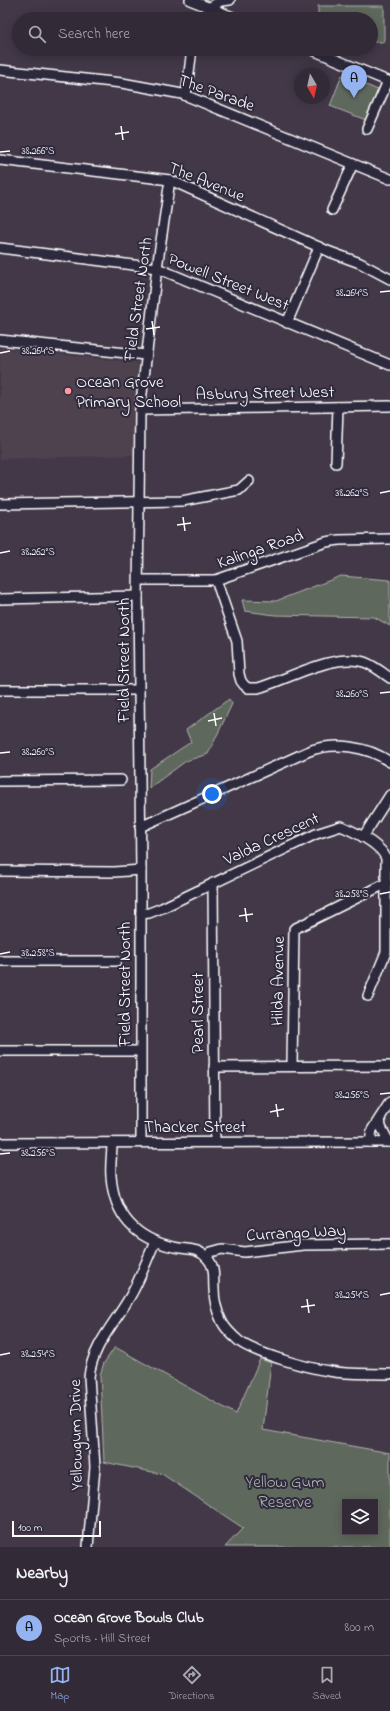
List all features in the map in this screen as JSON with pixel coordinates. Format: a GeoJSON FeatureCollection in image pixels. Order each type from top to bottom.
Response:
{"type":"FeatureCollection","features":[{"type":"Feature","properties":{"kind":"street"},"geometry":{"type":"LineString","coordinates":[[190,0],[222,12]]}},
{"type":"Feature","properties":{"kind":"street"},"geometry":{"type":"LineString","coordinates":[[210,7],[221,1],[230,0]]}},
{"type":"Feature","properties":{"kind":"street"},"geometry":{"type":"LineString","coordinates":[[186,96],[191,56]]}},
{"type":"Feature","properties":{"kind":"street"},"geometry":{"type":"LineString","coordinates":[[327,56],[389,82],[367,129]]}},
{"type":"Feature","properties":{"kind":"street","name":"The Parade"},"geometry":{"type":"LineString","coordinates":[[0,70],[122,83],[186,96],[390,179]]}},
{"type":"Feature","properties":{"kind":"street","name":"The Avenue"},"geometry":{"type":"LineString","coordinates":[[0,160],[170,180],[319,247],[360,263],[390,279]]}},
{"type":"Feature","properties":{"kind":"street"},"geometry":{"type":"LineString","coordinates":[[332,210],[353,164]]}},
{"type":"Feature","properties":{"kind":"street","name":"Field Street North"},"geometry":{"type":"LineString","coordinates":[[141,1142],[141,870],[138,596],[140,410],[157,268],[170,180]]}},
{"type":"Feature","properties":{"kind":"street"},"geometry":{"type":"LineString","coordinates":[[287,323],[319,247]]}},
{"type":"Feature","properties":{"kind":"street","name":"Powell Street West"},"geometry":{"type":"LineString","coordinates":[[0,248],[157,268],[390,365]]}},
{"type":"Feature","properties":{"kind":"street"},"geometry":{"type":"LineString","coordinates":[[0,340],[146,355]]}},
{"type":"Feature","properties":{"kind":"street","name":"Asbury Street West"},"geometry":{"type":"LineString","coordinates":[[140,410],[390,406]]}},
{"type":"Feature","properties":{"kind":"street"},"geometry":{"type":"LineString","coordinates":[[336,463],[338,407]]}},
{"type":"Feature","properties":{"kind":"street"},"geometry":{"type":"LineString","coordinates":[[0,504],[182,501],[239,490],[249,481]]}},
{"type":"Feature","properties":{"kind":"street","name":"Kalinga Road"},"geometry":{"type":"LineString","coordinates":[[139,580],[216,580],[326,542],[339,540],[390,539]]}},
{"type":"Feature","properties":{"kind":"street"},"geometry":{"type":"LineString","coordinates":[[216,580],[238,642],[240,674],[244,685],[248,688],[258,688],[318,665],[345,660],[363,661],[390,678]]}},
{"type":"Feature","properties":{"kind":"street"},"geometry":{"type":"LineString","coordinates":[[0,598],[138,596]]}},
{"type":"Feature","properties":{"kind":"street"},"geometry":{"type":"LineString","coordinates":[[0,690],[139,690]]}},
{"type":"Feature","properties":{"kind":"street"},"geometry":{"type":"LineString","coordinates":[[140,828],[324,746],[341,746],[368,752],[376,754],[390,762]]}},
{"type":"Feature","properties":{"kind":"street"},"geometry":{"type":"LineString","coordinates":[[0,781],[120,780]]}},
{"type":"Feature","properties":{"kind":"street"},"geometry":{"type":"LineString","coordinates":[[363,837],[390,795]]}},
{"type":"Feature","properties":{"kind":"street","name":"Valda Crescent"},"geometry":{"type":"LineString","coordinates":[[141,914],[155,911],[333,827],[341,826],[363,837],[381,849],[384,853],[387,864],[386,952],[368,996]]}},
{"type":"Feature","properties":{"kind":"street"},"geometry":{"type":"LineString","coordinates":[[0,871],[114,872],[141,870]]}},
{"type":"Feature","properties":{"kind":"street","name":"Pearl Street"},"geometry":{"type":"LineString","coordinates":[[213,883],[215,1142]]}},
{"type":"Feature","properties":{"kind":"street","name":"Hilda Avenue"},"geometry":{"type":"LineString","coordinates":[[292,1066],[294,929],[387,883]]}},
{"type":"Feature","properties":{"kind":"street"},"geometry":{"type":"LineString","coordinates":[[0,961],[116,961]]}},
{"type":"Feature","properties":{"kind":"street"},"geometry":{"type":"LineString","coordinates":[[0,1051],[140,1051]]}},
{"type":"Feature","properties":{"kind":"street"},"geometry":{"type":"LineString","coordinates":[[214,1067],[390,1066]]}},
{"type":"Feature","properties":{"kind":"street"},"geometry":{"type":"LineString","coordinates":[[370,1142],[371,1133],[390,1102]]}},
{"type":"Feature","properties":{"kind":"street"},"geometry":{"type":"LineString","coordinates":[[380,1118],[381,1127],[390,1142]]}},
{"type":"Feature","properties":{"kind":"street","name":"Thacker Street"},"geometry":{"type":"LineString","coordinates":[[0,1143],[390,1142]]}},
{"type":"Feature","properties":{"kind":"street"},"geometry":{"type":"LineString","coordinates":[[112,1143],[111,1175],[114,1197],[118,1205],[136,1231],[155,1242],[177,1248],[187,1247],[195,1249],[206,1257],[212,1265],[214,1273],[214,1289],[217,1310],[230,1333],[249,1347],[282,1359],[329,1371],[352,1374],[390,1374]]}},
{"type":"Feature","properties":{"kind":"street","name":"Yellowgum Drive"},"geometry":{"type":"LineString","coordinates":[[88,1547],[95,1467],[89,1377],[91,1363],[96,1349],[133,1292],[155,1242]]}},
{"type":"Feature","properties":{"kind":"street","name":"Currango Way"},"geometry":{"type":"LineString","coordinates":[[206,1257],[211,1252],[222,1250],[245,1252],[303,1245],[390,1244]]}},
{"type":"Feature","properties":{"kind":"shaded area","name":"Ocean Grove Primary School"},"geometry":{"type":"Polygon","coordinates":[[[0,348],[138,363],[135,455],[0,459],[0,348]]]}},
{"type":"Feature","properties":{"kind":"green space"},"geometry":{"type":"Polygon","coordinates":[[[318,6],[384,6],[384,42],[378,42],[378,12],[318,12],[318,6]]]}},
{"type":"Feature","properties":{"kind":"green space"},"geometry":{"type":"Polygon","coordinates":[[[342,75],[378,90],[366,120],[330,106],[342,75]]]}},
{"type":"Feature","properties":{"kind":"green space"},"geometry":{"type":"Polygon","coordinates":[[[341,576],[390,580],[390,626],[374,617],[275,615],[245,611],[242,600],[276,601],[341,576]]]}},
{"type":"Feature","properties":{"kind":"green space"},"geometry":{"type":"Polygon","coordinates":[[[229,699],[232,704],[208,754],[186,761],[149,788],[150,769],[191,742],[186,730],[229,699]]]}},
{"type":"Feature","properties":{"kind":"green space","name":"Yellow Gum Reserve"},"geometry":{"type":"Polygon","coordinates":[[[115,1347],[236,1414],[260,1359],[271,1363],[263,1430],[390,1453],[390,1547],[225,1547],[243,1528],[162,1474],[104,1462],[100,1375],[104,1363],[115,1347]]]}},
{"type":"Feature","properties":{"kind":"place","name":"Ocean Grove Bowls Club"},"geometry":{"type":"Point","coordinates":[354,98]}},
{"type":"Feature","properties":{"kind":"place","name":"Ocean Grove Primary School"},"geometry":{"type":"Point","coordinates":[68,391]}}]}
